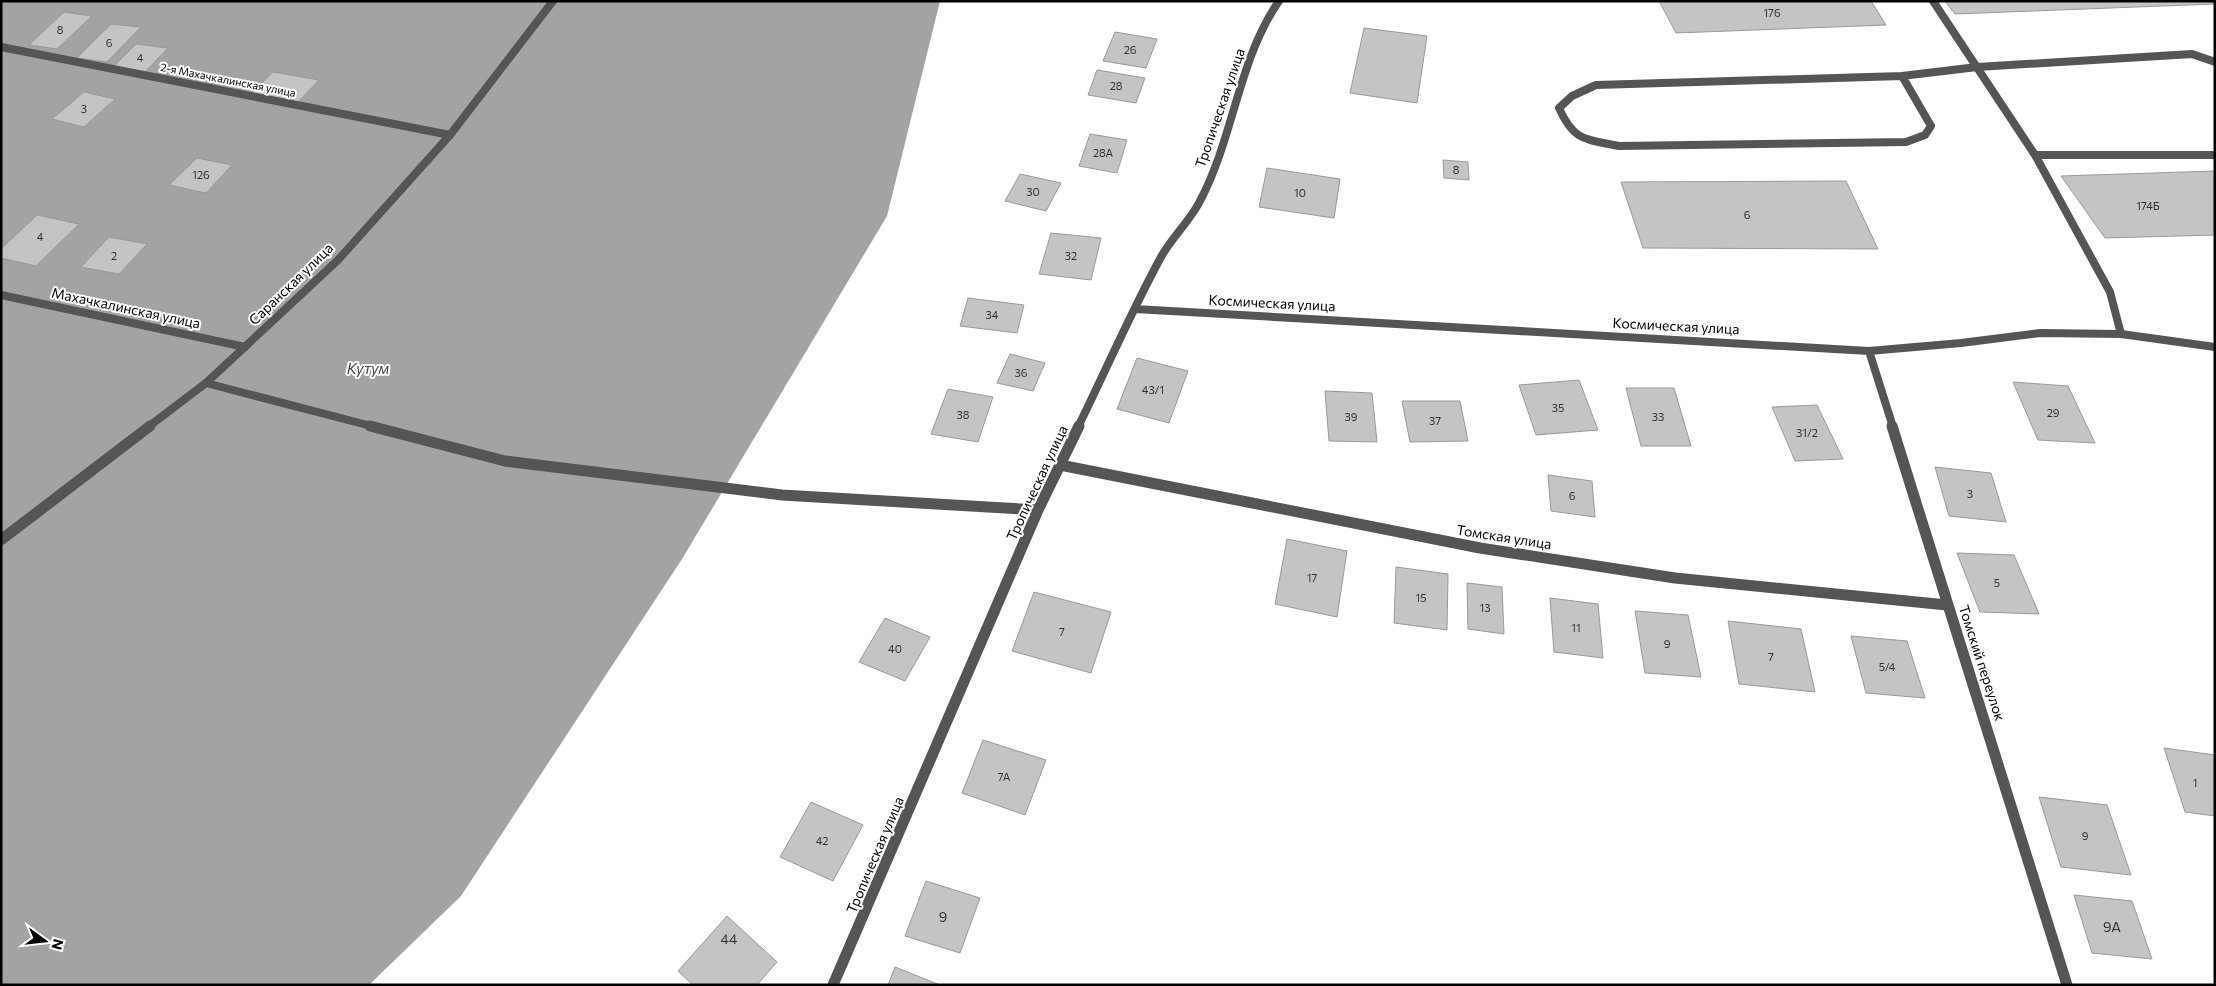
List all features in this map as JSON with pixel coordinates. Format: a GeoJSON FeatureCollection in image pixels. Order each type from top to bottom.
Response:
{"type":"FeatureCollection","features":[{"type":"Feature","properties":{"kind":"street","name":"Саранская улица"},"geometry":{"type":"LineString","coordinates":[[1,540],[206,383],[338,260],[450,135],[553,1]]}},
{"type":"Feature","properties":{"kind":"street","name":"Тропическая улица"},"geometry":{"type":"LineString","coordinates":[[833,985],[1038,510],[1162,255],[1200,202],[1224,147],[1244,78],[1265,21],[1279,1]]}},
{"type":"Feature","properties":{"kind":"street"},"geometry":{"type":"LineString","coordinates":[[1933,1],[2035,155],[2110,292],[2121,334]]}},
{"type":"Feature","properties":{"kind":"street","name":"2-я Махачкалинская улица"},"geometry":{"type":"LineString","coordinates":[[1,48],[450,135]]}},
{"type":"Feature","properties":{"kind":"street"},"geometry":{"type":"LineString","coordinates":[[1902,76],[1931,126],[1925,135],[1906,142],[1619,146],[1584,139],[1567,126],[1559,108],[1572,96],[1596,85],[1902,76],[1977,67],[2192,54],[2215,62]]}},
{"type":"Feature","properties":{"kind":"street"},"geometry":{"type":"LineString","coordinates":[[2035,155],[2215,155]]}},
{"type":"Feature","properties":{"kind":"street","name":"Махачкалинская улица"},"geometry":{"type":"LineString","coordinates":[[1,295],[245,347]]}},
{"type":"Feature","properties":{"kind":"street","name":"Космическая улица"},"geometry":{"type":"LineString","coordinates":[[1135,309],[1869,350],[1961,343],[2040,333],[2121,334],[2215,347]]}},
{"type":"Feature","properties":{"kind":"street","name":"Томский переулок"},"geometry":{"type":"LineString","coordinates":[[1869,350],[1947,605],[2068,985]]}},
{"type":"Feature","properties":{"kind":"street"},"geometry":{"type":"LineString","coordinates":[[206,383],[505,461],[782,495],[1038,510]]}},
{"type":"Feature","properties":{"kind":"street","name":"Томская улица"},"geometry":{"type":"LineString","coordinates":[[1060,465],[1480,548],[1675,578],[1947,605]]}},
{"type":"Feature","properties":{"kind":"water","name":"Кутум"},"geometry":{"type":"Polygon","coordinates":[[[1,1],[940,1],[887,216],[682,559],[461,896],[369,985],[1,985],[1,1]]]}},
{"type":"Feature","properties":{"kind":"building"},"geometry":{"type":"Polygon","coordinates":[[[1659,1],[1871,1],[1886,25],[1676,33],[1659,1]]]}},
{"type":"Feature","properties":{"kind":"building"},"geometry":{"type":"Polygon","coordinates":[[[1945,1],[2215,1],[2215,4],[1955,14],[1945,1]]]}},
{"type":"Feature","properties":{"kind":"building"},"geometry":{"type":"Polygon","coordinates":[[[64,12],[92,16],[57,49],[29,45],[64,12]]]}},
{"type":"Feature","properties":{"kind":"building"},"geometry":{"type":"Polygon","coordinates":[[[111,24],[141,27],[107,62],[77,58],[111,24]]]}},
{"type":"Feature","properties":{"kind":"building"},"geometry":{"type":"Polygon","coordinates":[[[1364,28],[1427,36],[1417,103],[1350,93],[1364,28]]]}},
{"type":"Feature","properties":{"kind":"building"},"geometry":{"type":"Polygon","coordinates":[[[1115,32],[1157,39],[1146,68],[1103,61],[1115,32]]]}},
{"type":"Feature","properties":{"kind":"building"},"geometry":{"type":"Polygon","coordinates":[[[136,44],[168,48],[145,72],[112,68],[136,44]]]}},
{"type":"Feature","properties":{"kind":"building"},"geometry":{"type":"Polygon","coordinates":[[[1097,70],[1145,78],[1136,103],[1088,95],[1097,70]]]}},
{"type":"Feature","properties":{"kind":"building"},"geometry":{"type":"Polygon","coordinates":[[[273,72],[319,80],[298,102],[252,93],[273,72]]]}},
{"type":"Feature","properties":{"kind":"building"},"geometry":{"type":"Polygon","coordinates":[[[84,92],[115,99],[84,127],[52,119],[84,92]]]}},
{"type":"Feature","properties":{"kind":"building"},"geometry":{"type":"Polygon","coordinates":[[[1090,134],[1127,140],[1117,173],[1079,166],[1090,134]]]}},
{"type":"Feature","properties":{"kind":"building"},"geometry":{"type":"Polygon","coordinates":[[[197,158],[232,165],[206,193],[169,185],[197,158]]]}},
{"type":"Feature","properties":{"kind":"building"},"geometry":{"type":"Polygon","coordinates":[[[1443,160],[1468,162],[1469,180],[1444,178],[1443,160]]]}},
{"type":"Feature","properties":{"kind":"building"},"geometry":{"type":"Polygon","coordinates":[[[1267,168],[1340,179],[1334,218],[1259,207],[1267,168]]]}},
{"type":"Feature","properties":{"kind":"building"},"geometry":{"type":"Polygon","coordinates":[[[2215,171],[2215,235],[2105,238],[2061,176],[2215,171]]]}},
{"type":"Feature","properties":{"kind":"building"},"geometry":{"type":"Polygon","coordinates":[[[1020,174],[1061,183],[1046,211],[1005,201],[1020,174]]]}},
{"type":"Feature","properties":{"kind":"building"},"geometry":{"type":"Polygon","coordinates":[[[1846,181],[1878,249],[1643,248],[1621,182],[1846,181]]]}},
{"type":"Feature","properties":{"kind":"building"},"geometry":{"type":"Polygon","coordinates":[[[37,215],[79,224],[36,266],[1,258],[1,249],[37,215]]]}},
{"type":"Feature","properties":{"kind":"building"},"geometry":{"type":"Polygon","coordinates":[[[1051,233],[1101,238],[1091,280],[1039,274],[1051,233]]]}},
{"type":"Feature","properties":{"kind":"building"},"geometry":{"type":"Polygon","coordinates":[[[109,237],[147,244],[119,274],[81,267],[109,237]]]}},
{"type":"Feature","properties":{"kind":"building"},"geometry":{"type":"Polygon","coordinates":[[[968,298],[1024,305],[1017,333],[960,326],[968,298]]]}},
{"type":"Feature","properties":{"kind":"building"},"geometry":{"type":"Polygon","coordinates":[[[1010,354],[1045,363],[1033,391],[997,383],[1010,354]]]}},
{"type":"Feature","properties":{"kind":"building"},"geometry":{"type":"Polygon","coordinates":[[[1137,358],[1188,371],[1169,423],[1117,409],[1137,358]]]}},
{"type":"Feature","properties":{"kind":"building"},"geometry":{"type":"Polygon","coordinates":[[[1579,380],[1598,430],[1536,435],[1519,385],[1579,380]]]}},
{"type":"Feature","properties":{"kind":"building"},"geometry":{"type":"Polygon","coordinates":[[[2013,382],[2068,386],[2095,443],[2038,440],[2013,382]]]}},
{"type":"Feature","properties":{"kind":"building"},"geometry":{"type":"Polygon","coordinates":[[[1626,388],[1674,388],[1691,446],[1641,446],[1626,388]]]}},
{"type":"Feature","properties":{"kind":"building"},"geometry":{"type":"Polygon","coordinates":[[[948,389],[993,397],[978,442],[931,434],[948,389]]]}},
{"type":"Feature","properties":{"kind":"building"},"geometry":{"type":"Polygon","coordinates":[[[1325,391],[1372,393],[1377,442],[1329,441],[1325,391]]]}},
{"type":"Feature","properties":{"kind":"building"},"geometry":{"type":"Polygon","coordinates":[[[1402,401],[1460,401],[1468,441],[1410,442],[1402,401]]]}},
{"type":"Feature","properties":{"kind":"building"},"geometry":{"type":"Polygon","coordinates":[[[1817,405],[1843,459],[1795,461],[1772,407],[1817,405]]]}},
{"type":"Feature","properties":{"kind":"building"},"geometry":{"type":"Polygon","coordinates":[[[1935,467],[1991,473],[2006,522],[1949,516],[1935,467]]]}},
{"type":"Feature","properties":{"kind":"building"},"geometry":{"type":"Polygon","coordinates":[[[1548,475],[1592,481],[1595,517],[1551,511],[1548,475]]]}},
{"type":"Feature","properties":{"kind":"building"},"geometry":{"type":"Polygon","coordinates":[[[1287,539],[1347,551],[1337,617],[1275,604],[1287,539]]]}},
{"type":"Feature","properties":{"kind":"building"},"geometry":{"type":"Polygon","coordinates":[[[1957,553],[2014,555],[2039,614],[1980,612],[1957,553]]]}},
{"type":"Feature","properties":{"kind":"building"},"geometry":{"type":"Polygon","coordinates":[[[1396,567],[1448,574],[1447,630],[1394,623],[1396,567]]]}},
{"type":"Feature","properties":{"kind":"building"},"geometry":{"type":"Polygon","coordinates":[[[1467,583],[1502,587],[1504,634],[1468,629],[1467,583]]]}},
{"type":"Feature","properties":{"kind":"building"},"geometry":{"type":"Polygon","coordinates":[[[1034,592],[1111,612],[1091,673],[1012,651],[1034,592]]]}},
{"type":"Feature","properties":{"kind":"building"},"geometry":{"type":"Polygon","coordinates":[[[1550,598],[1598,604],[1603,658],[1554,652],[1550,598]]]}},
{"type":"Feature","properties":{"kind":"building"},"geometry":{"type":"Polygon","coordinates":[[[1635,611],[1688,615],[1701,677],[1645,673],[1635,611]]]}},
{"type":"Feature","properties":{"kind":"building"},"geometry":{"type":"Polygon","coordinates":[[[885,618],[930,637],[905,681],[859,662],[885,618]]]}},
{"type":"Feature","properties":{"kind":"building"},"geometry":{"type":"Polygon","coordinates":[[[1728,621],[1801,629],[1815,692],[1739,684],[1728,621]]]}},
{"type":"Feature","properties":{"kind":"building"},"geometry":{"type":"Polygon","coordinates":[[[1851,636],[1907,641],[1925,698],[1866,693],[1851,636]]]}},
{"type":"Feature","properties":{"kind":"building"},"geometry":{"type":"Polygon","coordinates":[[[983,740],[1046,760],[1025,815],[962,793],[983,740]]]}},
{"type":"Feature","properties":{"kind":"building"},"geometry":{"type":"Polygon","coordinates":[[[2164,748],[2215,755],[2215,816],[2185,812],[2164,748]]]}},
{"type":"Feature","properties":{"kind":"building"},"geometry":{"type":"Polygon","coordinates":[[[2039,797],[2107,805],[2131,875],[2061,867],[2039,797]]]}},
{"type":"Feature","properties":{"kind":"building"},"geometry":{"type":"Polygon","coordinates":[[[811,802],[863,825],[833,881],[780,857],[811,802]]]}},
{"type":"Feature","properties":{"kind":"building"},"geometry":{"type":"Polygon","coordinates":[[[926,881],[980,898],[960,953],[905,936],[926,881]]]}},
{"type":"Feature","properties":{"kind":"building"},"geometry":{"type":"Polygon","coordinates":[[[2074,895],[2132,901],[2152,959],[2092,953],[2074,895]]]}},
{"type":"Feature","properties":{"kind":"building"},"geometry":{"type":"Polygon","coordinates":[[[727,916],[777,962],[757,985],[693,985],[678,971],[727,916]]]}},
{"type":"Feature","properties":{"kind":"building"},"geometry":{"type":"Polygon","coordinates":[[[895,967],[940,985],[888,985],[895,967]]]}}]}
